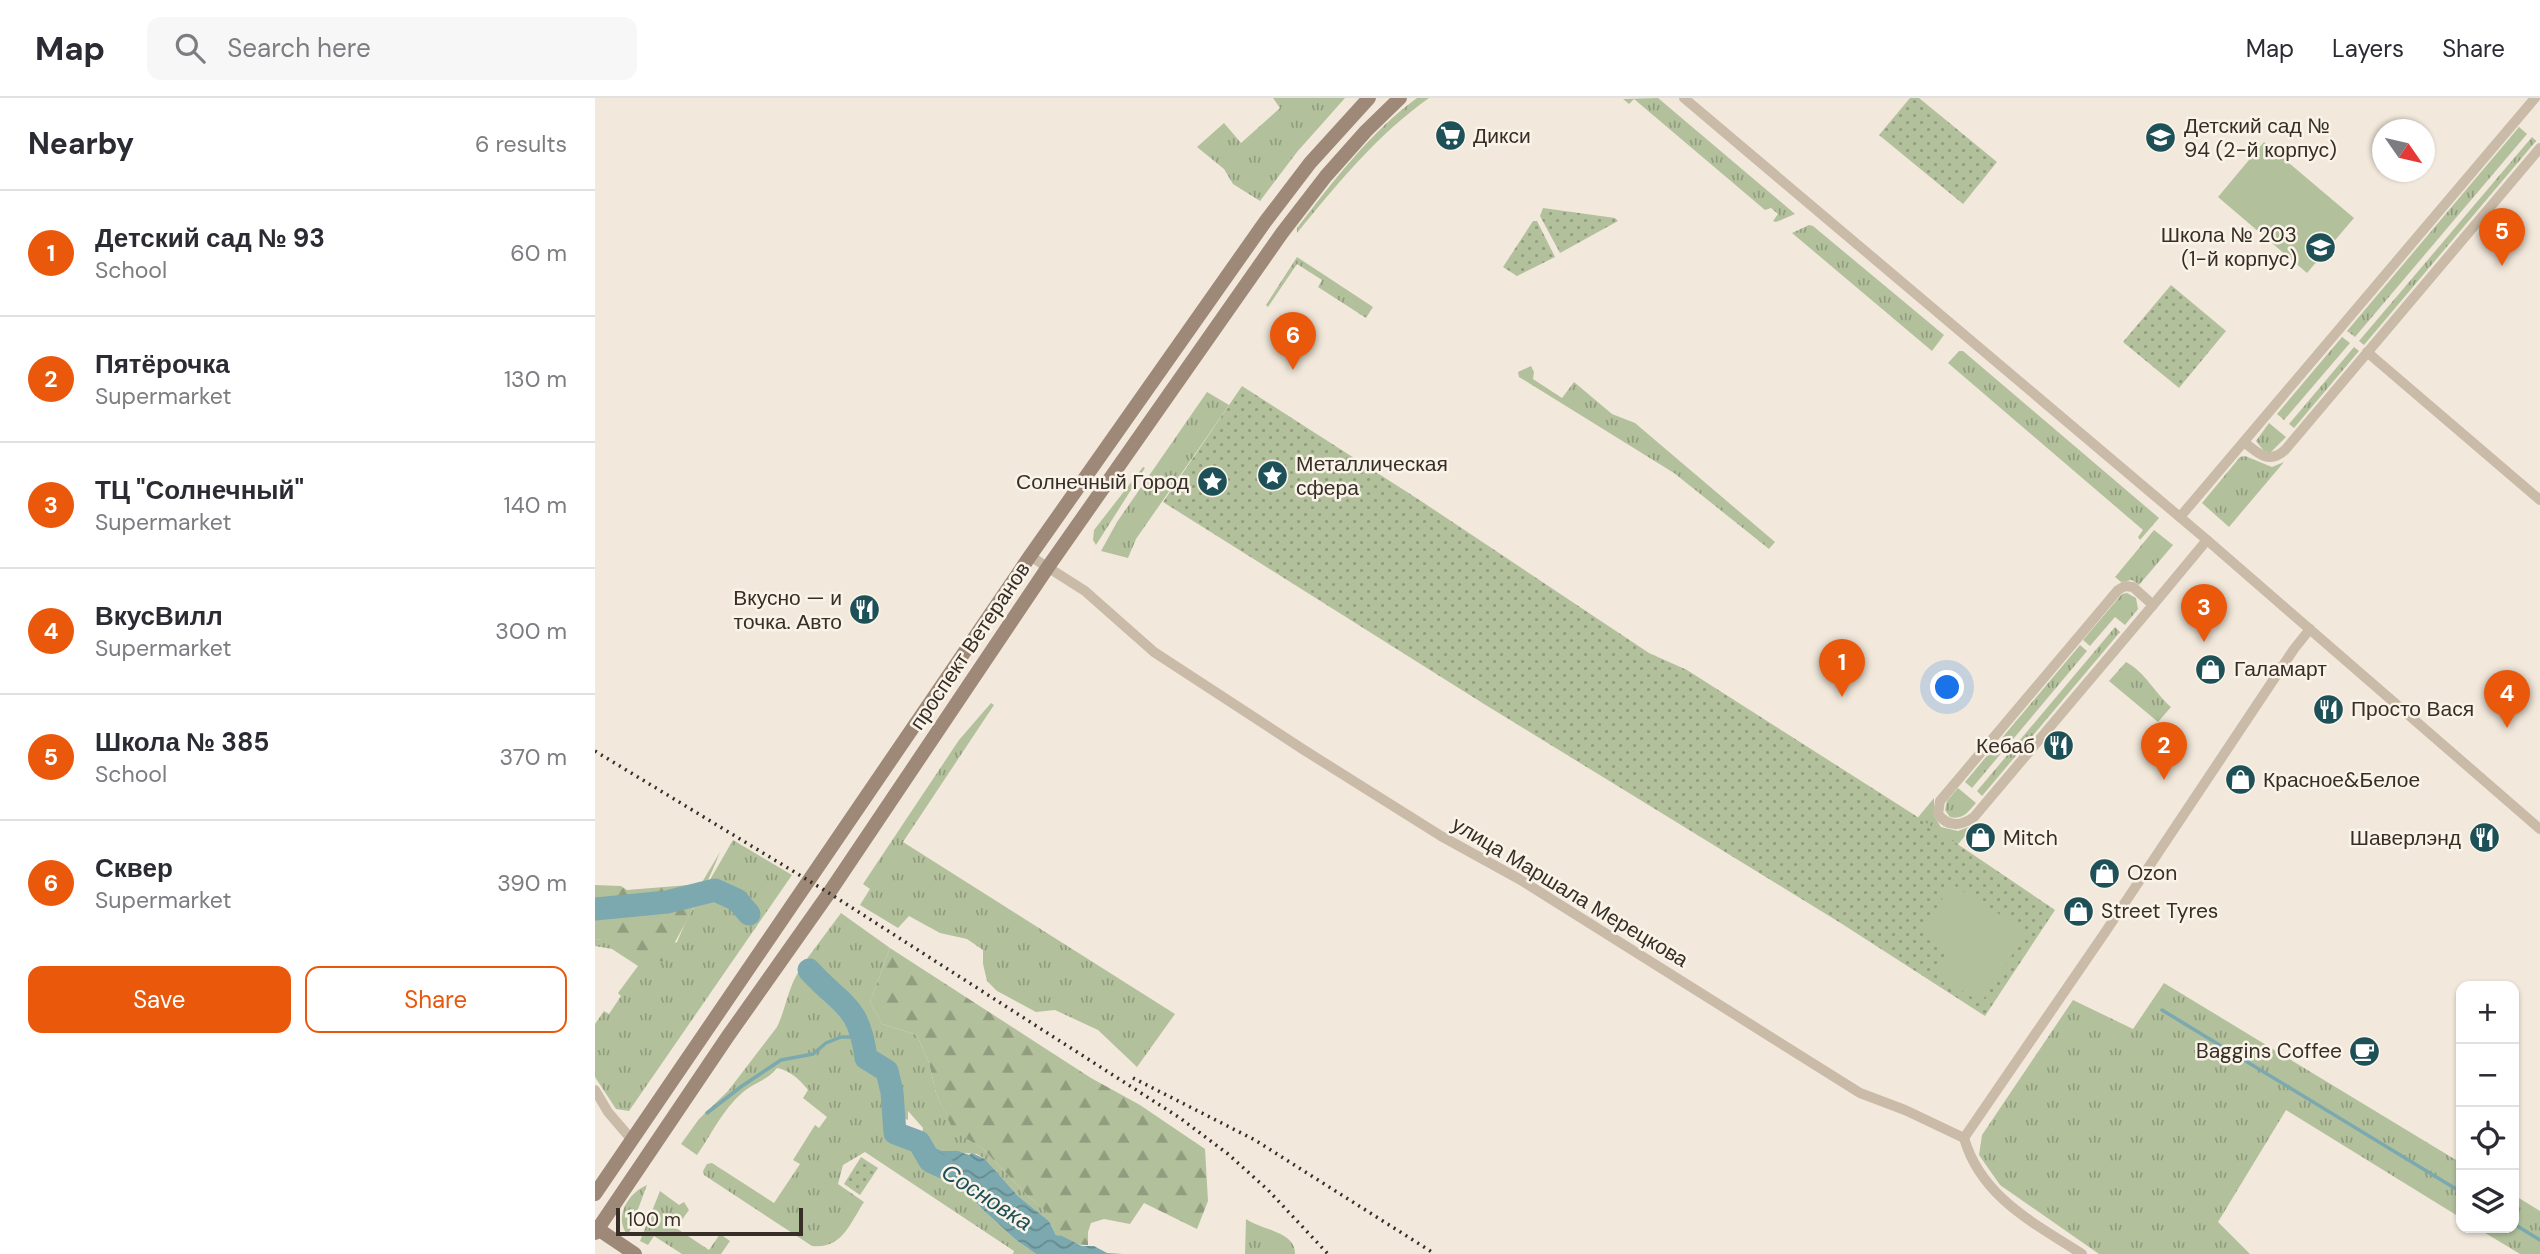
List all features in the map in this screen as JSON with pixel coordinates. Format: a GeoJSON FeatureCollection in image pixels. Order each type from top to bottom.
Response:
{"type":"FeatureCollection","features":[{"type":"Feature","properties":{"kind":"main road","name":"проспект Ветеранов"},"geometry":{"type":"LineString","coordinates":[[595,1194],[1030,556],[1265,222],[1310,163],[1369,98]]}},
{"type":"Feature","properties":{"kind":"main road","name":"проспект Ветеранов"},"geometry":{"type":"LineString","coordinates":[[596,1230],[829,893],[1048,567],[1282,233],[1326,176],[1400,98]]}},
{"type":"Feature","properties":{"kind":"main road"},"geometry":{"type":"LineString","coordinates":[[596,1230],[635,1254]]}},
{"type":"Feature","properties":{"kind":"street"},"geometry":{"type":"LineString","coordinates":[[1684,98],[2207,540],[2540,829]]}},
{"type":"Feature","properties":{"kind":"street"},"geometry":{"type":"LineString","coordinates":[[2180,517],[2535,98]]}},
{"type":"Feature","properties":{"kind":"street"},"geometry":{"type":"LineString","coordinates":[[2244,442],[2263,457],[2278,456],[2540,148]]}},
{"type":"Feature","properties":{"kind":"street"},"geometry":{"type":"LineString","coordinates":[[2367,352],[2540,500]]}},
{"type":"Feature","properties":{"kind":"street"},"geometry":{"type":"LineString","coordinates":[[2153,605],[2133,587],[2125,586],[2118,590],[1946,793],[1937,809],[1941,818],[1956,825],[1966,823],[1974,817],[2153,605],[2207,540]]}},
{"type":"Feature","properties":{"kind":"street","name":"улица Маршала Мерецкова"},"geometry":{"type":"LineString","coordinates":[[1030,556],[1085,592],[1154,652],[1365,789],[1441,836],[1519,879],[1860,1093],[1905,1110],[1964,1138]]}},
{"type":"Feature","properties":{"kind":"street"},"geometry":{"type":"LineString","coordinates":[[2082,1254],[2004,1202],[1973,1162],[1964,1138],[2310,629]]}},
{"type":"Feature","properties":{"kind":"street"},"geometry":{"type":"LineString","coordinates":[[595,1090],[608,1112],[632,1140]]}},
{"type":"Feature","properties":{"kind":"green space"},"geometry":{"type":"Polygon","coordinates":[[[1273,98],[1345,98],[1297,152],[1260,201],[1233,184],[1224,169],[1197,147],[1224,123],[1241,143],[1280,108],[1273,98]]]}},
{"type":"Feature","properties":{"kind":"green space"},"geometry":{"type":"Polygon","coordinates":[[[1417,98],[1429,98],[1375,144],[1297,233],[1297,228],[1353,159],[1384,126],[1417,98]]]}},
{"type":"Feature","properties":{"kind":"green space"},"geometry":{"type":"Polygon","coordinates":[[[1658,98],[1795,214],[1773,221],[1778,214],[1771,208],[1765,210],[1634,99],[1629,104],[1623,99],[1658,98]]]}},
{"type":"Feature","properties":{"kind":"green space"},"geometry":{"type":"Polygon","coordinates":[[[1910,98],[1919,98],[1997,162],[1963,204],[1879,135],[1910,98]]]}},
{"type":"Feature","properties":{"kind":"green space"},"geometry":{"type":"Polygon","coordinates":[[[2519,127],[2527,134],[2355,337],[2347,331],[2519,127]]]}},
{"type":"Feature","properties":{"kind":"green space"},"geometry":{"type":"Polygon","coordinates":[[[2532,137],[2536,141],[2364,345],[2359,341],[2532,137]]]}},
{"type":"Feature","properties":{"kind":"green space"},"geometry":{"type":"Polygon","coordinates":[[[2264,142],[2354,218],[2307,273],[2218,197],[2264,142]]]}},
{"type":"Feature","properties":{"kind":"green space"},"geometry":{"type":"Polygon","coordinates":[[[1543,208],[1615,218],[1618,221],[1560,253],[1540,216],[1543,208]]]}},
{"type":"Feature","properties":{"kind":"green space"},"geometry":{"type":"Polygon","coordinates":[[[1533,221],[1537,221],[1555,257],[1517,276],[1503,267],[1533,221]]]}},
{"type":"Feature","properties":{"kind":"green space"},"geometry":{"type":"Polygon","coordinates":[[[1809,225],[1944,335],[1932,351],[1792,233],[1809,225]]]}},
{"type":"Feature","properties":{"kind":"green space"},"geometry":{"type":"Polygon","coordinates":[[[1297,257],[1373,307],[1366,318],[1318,287],[1322,280],[1297,264],[1268,307],[1266,305],[1297,257]]]}},
{"type":"Feature","properties":{"kind":"green space"},"geometry":{"type":"Polygon","coordinates":[[[2171,285],[2226,331],[2179,388],[2123,342],[2171,285]]]}},
{"type":"Feature","properties":{"kind":"green space"},"geometry":{"type":"Polygon","coordinates":[[[2342,337],[2350,343],[2284,420],[2277,414],[2342,337]]]}},
{"type":"Feature","properties":{"kind":"green space"},"geometry":{"type":"Polygon","coordinates":[[[2354,347],[2359,351],[2294,428],[2289,424],[2354,347]]]}},
{"type":"Feature","properties":{"kind":"green space"},"geometry":{"type":"Polygon","coordinates":[[[1959,351],[1963,351],[2159,518],[2140,540],[2138,537],[2143,530],[1948,363],[1959,351]]]}},
{"type":"Feature","properties":{"kind":"green space"},"geometry":{"type":"Polygon","coordinates":[[[1531,366],[1533,379],[1562,398],[1574,382],[1612,414],[1635,423],[1775,542],[1769,549],[1674,473],[1519,377],[1518,372],[1531,366]]]}},
{"type":"Feature","properties":{"kind":"green space"},"geometry":{"type":"Polygon","coordinates":[[[1242,386],[1649,653],[1687,670],[1913,814],[2055,910],[1985,1016],[1839,922],[1484,704],[1163,502],[1242,386]]]}},
{"type":"Feature","properties":{"kind":"green space"},"geometry":{"type":"Polygon","coordinates":[[[1207,392],[1229,405],[1136,539],[1128,558],[1101,551],[1117,522],[1207,392]]]}},
{"type":"Feature","properties":{"kind":"green space"},"geometry":{"type":"Polygon","coordinates":[[[2269,423],[2286,437],[2270,453],[2264,451],[2256,441],[2269,423]]]}},
{"type":"Feature","properties":{"kind":"green space"},"geometry":{"type":"Polygon","coordinates":[[[2245,456],[2272,467],[2284,462],[2229,527],[2202,503],[2240,457],[2245,456]]]}},
{"type":"Feature","properties":{"kind":"green space"},"geometry":{"type":"Polygon","coordinates":[[[1143,467],[1145,468],[1096,545],[1093,540],[1094,530],[1143,467]]]}},
{"type":"Feature","properties":{"kind":"green space"},"geometry":{"type":"Polygon","coordinates":[[[2154,530],[2173,545],[2139,585],[2132,580],[2121,582],[2115,577],[2154,530]]]}},
{"type":"Feature","properties":{"kind":"green space"},"geometry":{"type":"Polygon","coordinates":[[[2127,593],[2136,598],[2138,609],[2125,625],[2115,617],[2090,646],[2083,640],[2122,594],[2127,593]]]}},
{"type":"Feature","properties":{"kind":"green space"},"geometry":{"type":"Polygon","coordinates":[[[2115,627],[2120,632],[1982,796],[1977,791],[2115,627]]]}},
{"type":"Feature","properties":{"kind":"green space"},"geometry":{"type":"Polygon","coordinates":[[[2080,645],[2087,651],[1972,788],[1965,782],[2080,645]]]}},
{"type":"Feature","properties":{"kind":"green space"},"geometry":{"type":"Polygon","coordinates":[[[2126,662],[2139,671],[2171,707],[2158,722],[2109,681],[2126,662]]]}},
{"type":"Feature","properties":{"kind":"green space"},"geometry":{"type":"Polygon","coordinates":[[[991,703],[994,705],[903,842],[1175,1014],[1137,1067],[1098,1030],[1055,1010],[1036,1012],[997,991],[987,981],[983,950],[967,939],[940,933],[909,916],[898,928],[860,905],[870,889],[863,884],[959,740],[991,703]]]}},
{"type":"Feature","properties":{"kind":"green space"},"geometry":{"type":"Polygon","coordinates":[[[1958,788],[1976,803],[1968,812],[1955,818],[1950,817],[1945,810],[1947,801],[1958,788]]]}},
{"type":"Feature","properties":{"kind":"green space"},"geometry":{"type":"Polygon","coordinates":[[[1934,798],[1934,816],[1941,827],[1958,831],[1974,825],[1955,848],[1915,821],[1934,798]]]}},
{"type":"Feature","properties":{"kind":"green space"},"geometry":{"type":"Polygon","coordinates":[[[733,840],[792,875],[629,1111],[616,1109],[595,1077],[595,1024],[604,1011],[609,1014],[621,996],[618,993],[638,966],[612,949],[595,946],[595,939],[613,941],[645,952],[677,942],[686,921],[733,840]]]}},
{"type":"Feature","properties":{"kind":"green space"},"geometry":{"type":"Polygon","coordinates":[[[720,852],[701,894],[662,962],[630,947],[595,939],[595,885],[621,886],[627,890],[701,884],[720,852]]]}},
{"type":"Feature","properties":{"kind":"green space"},"geometry":{"type":"Polygon","coordinates":[[[1952,884],[2027,932],[1981,1003],[1934,973],[1949,950],[1921,931],[1952,884]]]}},
{"type":"Feature","properties":{"kind":"green space"},"geometry":{"type":"Polygon","coordinates":[[[841,913],[890,948],[870,1002],[882,1024],[917,1035],[929,1063],[936,1093],[953,1129],[983,1149],[1030,1198],[1059,1221],[1049,1221],[1018,1196],[985,1159],[977,1154],[942,1151],[921,1141],[923,1128],[908,1111],[908,1120],[901,1117],[892,1067],[870,1055],[863,1013],[806,960],[841,913]]]}},
{"type":"Feature","properties":{"kind":"green space"},"geometry":{"type":"Polygon","coordinates":[[[890,948],[1091,1078],[1140,1105],[1205,1149],[1208,1201],[1197,1229],[1144,1203],[1130,1224],[1104,1219],[1091,1223],[1088,1245],[1056,1235],[1049,1221],[1058,1221],[1030,1198],[983,1149],[953,1130],[936,1093],[929,1063],[917,1035],[882,1024],[870,1002],[890,948]]]}},
{"type":"Feature","properties":{"kind":"green space"},"geometry":{"type":"Polygon","coordinates":[[[799,971],[852,1017],[860,1037],[864,1060],[883,1073],[891,1110],[892,1135],[911,1141],[915,1154],[934,1175],[965,1190],[1016,1240],[1036,1254],[1013,1254],[1014,1251],[865,1152],[843,1165],[838,1184],[864,1202],[844,1234],[831,1244],[822,1246],[812,1246],[704,1175],[707,1164],[712,1163],[774,1203],[800,1164],[793,1160],[815,1125],[819,1128],[827,1117],[803,1098],[808,1090],[798,1079],[777,1068],[735,1099],[697,1155],[681,1144],[699,1119],[728,1091],[777,1027],[799,971]]]}},
{"type":"Feature","properties":{"kind":"green space"},"geometry":{"type":"Polygon","coordinates":[[[2164,983],[2456,1160],[2456,1215],[2286,1110],[2218,1222],[2250,1254],[2099,1254],[2000,1185],[1979,1155],[1982,1135],[2073,1000],[2133,1029],[2164,983]]]}},
{"type":"Feature","properties":{"kind":"green space"},"geometry":{"type":"Polygon","coordinates":[[[861,1157],[878,1168],[860,1195],[844,1184],[861,1157]]]}},
{"type":"Feature","properties":{"kind":"green space"},"geometry":{"type":"Polygon","coordinates":[[[647,1185],[628,1236],[622,1214],[634,1194],[647,1185]]]}},
{"type":"Feature","properties":{"kind":"green space"},"geometry":{"type":"Polygon","coordinates":[[[660,1191],[679,1205],[684,1202],[689,1210],[676,1228],[709,1250],[720,1234],[730,1241],[721,1254],[682,1254],[654,1236],[648,1245],[640,1241],[660,1191]]]}},
{"type":"Feature","properties":{"kind":"green space"},"geometry":{"type":"Polygon","coordinates":[[[2519,1198],[2540,1211],[2540,1254],[2520,1254],[2485,1233],[2519,1233],[2519,1198]]]}},
{"type":"Feature","properties":{"kind":"green space"},"geometry":{"type":"Polygon","coordinates":[[[1246,1219],[1284,1236],[1294,1247],[1295,1254],[1245,1254],[1246,1219]]]}},
{"type":"Feature","properties":{"kind":"water"},"geometry":{"type":"Polygon","coordinates":[[[921,1141],[942,1151],[958,1151],[969,1155],[972,1153],[985,1159],[1018,1196],[1049,1221],[1056,1235],[1082,1246],[1094,1246],[1107,1253],[1123,1254],[1036,1254],[1016,1240],[965,1190],[934,1175],[915,1155],[922,1149],[921,1141]]]}},
{"type":"Feature","properties":{"kind":"waterway","name":"Сосновка"},"geometry":{"type":"LineString","coordinates":[[595,909],[667,902],[715,890],[737,900],[749,914]]}},
{"type":"Feature","properties":{"kind":"waterway","name":"Сосновка"},"geometry":{"type":"LineString","coordinates":[[809,970],[853,1015],[859,1026],[866,1058],[887,1071],[892,1092],[895,1133],[919,1142],[930,1161],[943,1167]]}},
{"type":"Feature","properties":{"kind":"waterway"},"geometry":{"type":"LineString","coordinates":[[2162,1010],[2456,1189]]}},
{"type":"Feature","properties":{"kind":"waterway"},"geometry":{"type":"LineString","coordinates":[[707,1113],[781,1060],[813,1054],[826,1043],[841,1037],[862,1037]]}},
{"type":"Feature","properties":{"kind":"waterway"},"geometry":{"type":"LineString","coordinates":[[2519,1227],[2540,1240]]}},
{"type":"Feature","properties":{"kind":"railway"},"geometry":{"type":"LineString","coordinates":[[595,751],[829,893],[1180,1118],[1228,1154],[1268,1190],[1328,1254]]}},
{"type":"Feature","properties":{"kind":"railway"},"geometry":{"type":"LineString","coordinates":[[1133,1078],[1255,1140],[1435,1254]]}},
{"type":"Feature","properties":{"kind":"place","name":"Дикси"},"geometry":{"type":"Point","coordinates":[1450,136]}},
{"type":"Feature","properties":{"kind":"place","name":"Детский сад № 94 (2-й корпус)"},"geometry":{"type":"Point","coordinates":[2161,138]}},
{"type":"Feature","properties":{"kind":"place","name":"Школа № 203 (1-й корпус)"},"geometry":{"type":"Point","coordinates":[2320,247]}},
{"type":"Feature","properties":{"kind":"place","name":"Школа № 385"},"geometry":{"type":"Point","coordinates":[2502,266]}},
{"type":"Feature","properties":{"kind":"place","name":"Сквер"},"geometry":{"type":"Point","coordinates":[1293,370]}},
{"type":"Feature","properties":{"kind":"place","name":"Металлическая сфера"},"geometry":{"type":"Point","coordinates":[1273,476]}},
{"type":"Feature","properties":{"kind":"place","name":"Солнечный Город"},"geometry":{"type":"Point","coordinates":[1212,482]}},
{"type":"Feature","properties":{"kind":"place","name":"Вкусно — и точка. Авто"},"geometry":{"type":"Point","coordinates":[865,610]}},
{"type":"Feature","properties":{"kind":"place","name":"ТЦ \"Солнечный\""},"geometry":{"type":"Point","coordinates":[2204,642]}},
{"type":"Feature","properties":{"kind":"place","name":"Галамарт"},"geometry":{"type":"Point","coordinates":[2211,669]}},
{"type":"Feature","properties":{"kind":"place","name":"Детский сад № 93"},"geometry":{"type":"Point","coordinates":[1842,697]}},
{"type":"Feature","properties":{"kind":"place","name":"Просто Вася"},"geometry":{"type":"Point","coordinates":[2328,709]}},
{"type":"Feature","properties":{"kind":"place","name":"ВкусВилл"},"geometry":{"type":"Point","coordinates":[2507,728]}},
{"type":"Feature","properties":{"kind":"place","name":"Кебаб"},"geometry":{"type":"Point","coordinates":[2058,746]}},
{"type":"Feature","properties":{"kind":"place","name":"Пятёрочка"},"geometry":{"type":"Point","coordinates":[2164,780]}},
{"type":"Feature","properties":{"kind":"place","name":"Красное&Белое"},"geometry":{"type":"Point","coordinates":[2240,780]}},
{"type":"Feature","properties":{"kind":"place","name":"Mitch"},"geometry":{"type":"Point","coordinates":[1980,838]}},
{"type":"Feature","properties":{"kind":"place","name":"Шаверлэнд"},"geometry":{"type":"Point","coordinates":[2484,838]}},
{"type":"Feature","properties":{"kind":"place","name":"Ozon"},"geometry":{"type":"Point","coordinates":[2104,873]}},
{"type":"Feature","properties":{"kind":"place","name":"Street Tyres"},"geometry":{"type":"Point","coordinates":[2078,911]}},
{"type":"Feature","properties":{"kind":"place","name":"Baggins Coffee"},"geometry":{"type":"Point","coordinates":[2365,1051]}}]}
